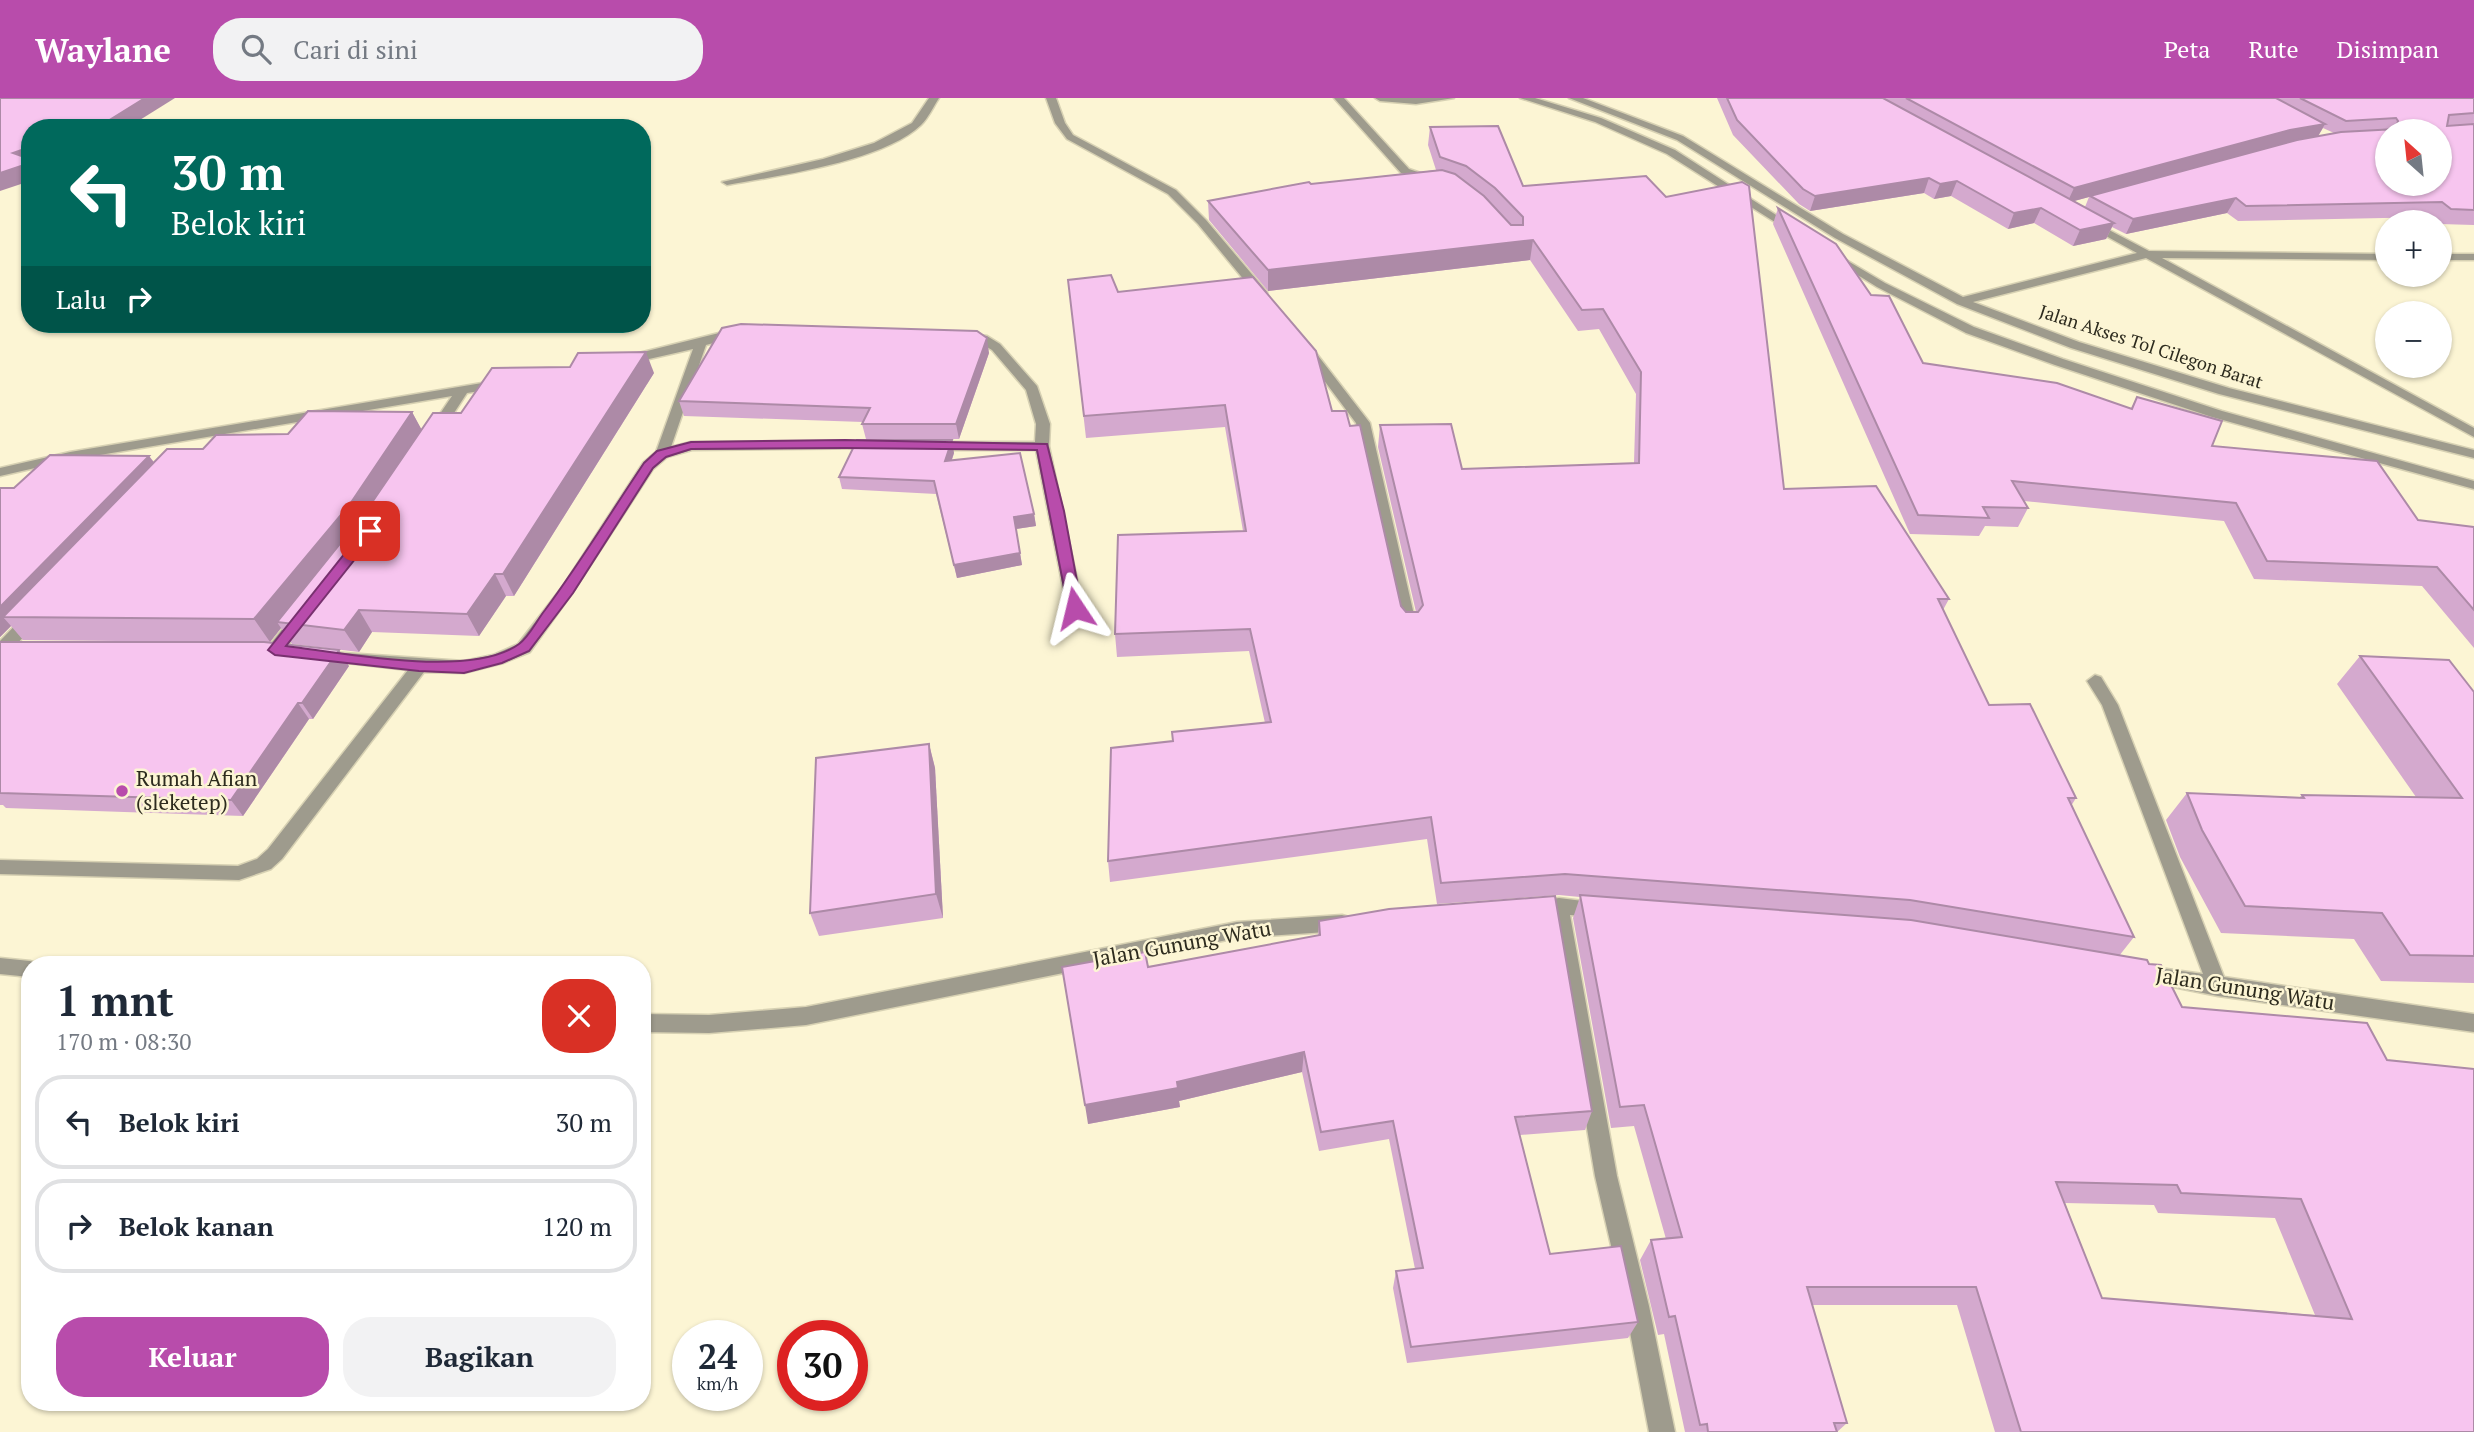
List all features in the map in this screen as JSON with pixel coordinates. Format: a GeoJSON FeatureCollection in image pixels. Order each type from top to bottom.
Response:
{"type":"FeatureCollection","features":[{"type":"Feature","properties":{"kind":"street"},"geometry":{"type":"LineString","coordinates":[[727,182],[790,171],[886,141],[916,125],[934,98]]}},
{"type":"Feature","properties":{"kind":"street"},"geometry":{"type":"LineString","coordinates":[[1051,98],[1060,124],[1070,137],[1172,192],[1184,202],[1271,305]]}},
{"type":"Feature","properties":{"kind":"street"},"geometry":{"type":"LineString","coordinates":[[1339,98],[1405,172],[1447,186]]}},
{"type":"Feature","properties":{"kind":"street"},"geometry":{"type":"LineString","coordinates":[[1380,98],[1416,101],[1449,98]]}},
{"type":"Feature","properties":{"kind":"street"},"geometry":{"type":"LineString","coordinates":[[1525,98],[1598,120],[1671,152],[1799,233]]}},
{"type":"Feature","properties":{"kind":"street","name":"Jalan Akses Tol Cilegon Barat"},"geometry":{"type":"LineString","coordinates":[[1574,98],[1680,138],[1839,236],[1961,301],[2075,345],[2224,391],[2474,454]]}},
{"type":"Feature","properties":{"kind":"street"},"geometry":{"type":"LineString","coordinates":[[2076,216],[2474,433]]}},
{"type":"Feature","properties":{"kind":"street"},"geometry":{"type":"LineString","coordinates":[[1823,248],[1881,285],[1970,330],[2217,414],[2474,485]]}},
{"type":"Feature","properties":{"kind":"street"},"geometry":{"type":"LineString","coordinates":[[1961,301],[2148,254],[2375,257]]}},
{"type":"Feature","properties":{"kind":"street"},"geometry":{"type":"LineString","coordinates":[[2452,257],[2474,257]]}},
{"type":"Feature","properties":{"kind":"street"},"geometry":{"type":"LineString","coordinates":[[611,363],[752,330]]}},
{"type":"Feature","properties":{"kind":"street"},"geometry":{"type":"LineString","coordinates":[[946,337],[983,340],[996,347],[1032,389],[1044,424],[1042,446],[1058,511],[1075,608]]}},
{"type":"Feature","properties":{"kind":"street"},"geometry":{"type":"LineString","coordinates":[[1297,337],[1363,423],[1409,628]]}},
{"type":"Feature","properties":{"kind":"street"},"geometry":{"type":"LineString","coordinates":[[662,454],[701,343]]}},
{"type":"Feature","properties":{"kind":"street"},"geometry":{"type":"LineString","coordinates":[[0,472],[70,456],[517,380]]}},
{"type":"Feature","properties":{"kind":"street"},"geometry":{"type":"LineString","coordinates":[[427,445],[462,391]]}},
{"type":"Feature","properties":{"kind":"street"},"geometry":{"type":"LineString","coordinates":[[190,453],[207,434]]}},
{"type":"Feature","properties":{"kind":"street"},"geometry":{"type":"LineString","coordinates":[[310,607],[282,651],[419,666],[464,667],[497,659],[524,648],[568,589],[648,466],[662,454],[691,446],[887,445]]}},
{"type":"Feature","properties":{"kind":"street"},"geometry":{"type":"LineString","coordinates":[[915,446],[1042,446]]}},
{"type":"Feature","properties":{"kind":"street"},"geometry":{"type":"LineString","coordinates":[[1,650],[41,609]]}},
{"type":"Feature","properties":{"kind":"street"},"geometry":{"type":"LineString","coordinates":[[1,650],[30,649]]}},
{"type":"Feature","properties":{"kind":"street"},"geometry":{"type":"LineString","coordinates":[[0,867],[239,873],[264,864],[275,854],[419,666]]}},
{"type":"Feature","properties":{"kind":"street"},"geometry":{"type":"LineString","coordinates":[[2095,681],[2110,705],[2218,987]]}},
{"type":"Feature","properties":{"kind":"street"},"geometry":{"type":"LineString","coordinates":[[1559,906],[1606,1175],[1637,1307],[1662,1432]]}},
{"type":"Feature","properties":{"kind":"street"},"geometry":{"type":"LineString","coordinates":[[1519,909],[1559,906],[1613,910]]}},
{"type":"Feature","properties":{"kind":"street","name":"Jalan Gunung Watu"},"geometry":{"type":"LineString","coordinates":[[651,1023],[709,1024],[806,1016],[1237,930],[1358,921]]}},
{"type":"Feature","properties":{"kind":"street"},"geometry":{"type":"LineString","coordinates":[[0,967],[21,969]]}},
{"type":"Feature","properties":{"kind":"street","name":"Jalan Gunung Watu"},"geometry":{"type":"LineString","coordinates":[[2124,971],[2474,1023]]}},
{"type":"Feature","properties":{"kind":"building"},"geometry":{"type":"Polygon","coordinates":[[[0,98],[145,98],[111,119],[21,119],[21,150],[13,153],[21,156],[21,166],[0,173],[0,98]]]}},
{"type":"Feature","properties":{"kind":"building"},"geometry":{"type":"Polygon","coordinates":[[[1727,98],[1883,98],[2114,223],[2080,230],[2041,208],[2014,213],[1957,181],[1940,184],[1929,178],[1815,196],[1803,189],[1737,120],[1727,98]]]}},
{"type":"Feature","properties":{"kind":"building"},"geometry":{"type":"Polygon","coordinates":[[[1906,98],[2276,98],[2325,124],[2290,130],[2074,188],[1906,98]]]}},
{"type":"Feature","properties":{"kind":"building"},"geometry":{"type":"Polygon","coordinates":[[[2300,98],[2474,98],[2474,113],[2449,115],[2448,119],[2346,121],[2300,98]]]}},
{"type":"Feature","properties":{"kind":"building"},"geometry":{"type":"Polygon","coordinates":[[[2474,124],[2474,210],[2451,209],[2442,202],[2246,206],[2236,198],[2133,219],[2090,196],[2297,140],[2341,132],[2375,130],[2375,196],[2452,196],[2452,126],[2474,124]]]}},
{"type":"Feature","properties":{"kind":"building"},"geometry":{"type":"Polygon","coordinates":[[[1498,126],[1523,186],[1646,176],[1666,197],[1742,182],[1749,186],[1784,489],[1876,486],[1949,599],[1938,599],[1989,705],[2030,704],[2076,798],[2068,798],[2134,937],[1910,900],[1565,874],[1441,883],[1431,817],[1108,861],[1111,748],[1173,741],[1172,732],[1271,722],[1250,629],[1115,634],[1118,535],[1246,531],[1225,405],[1084,416],[1068,280],[1111,275],[1118,292],[1253,277],[1316,351],[1332,411],[1346,411],[1350,426],[1360,425],[1401,606],[1406,612],[1418,612],[1423,605],[1380,425],[1451,424],[1462,469],[1639,463],[1641,372],[1603,309],[1582,310],[1533,240],[1268,270],[1208,201],[1309,182],[1311,184],[1442,170],[1455,174],[1484,196],[1511,225],[1523,225],[1523,217],[1495,188],[1466,166],[1440,157],[1430,127],[1498,126]]]}},
{"type":"Feature","properties":{"kind":"building"},"geometry":{"type":"Polygon","coordinates":[[[1778,208],[1836,244],[1871,295],[1889,296],[1923,363],[2057,383],[2132,409],[2137,397],[2222,421],[2212,446],[2377,461],[2418,520],[2474,527],[2474,610],[2437,567],[2267,561],[2236,503],[2012,481],[2028,508],[1983,507],[1989,518],[1918,515],[1778,208]]]}},
{"type":"Feature","properties":{"kind":"building"},"geometry":{"type":"Polygon","coordinates":[[[741,324],[977,331],[987,338],[956,424],[862,424],[870,408],[679,401],[722,328],[741,324]]]}},
{"type":"Feature","properties":{"kind":"building"},"geometry":{"type":"Polygon","coordinates":[[[646,352],[503,574],[495,574],[467,614],[359,610],[344,630],[277,622],[364,514],[433,413],[461,413],[492,368],[570,367],[578,353],[646,352]]]}},
{"type":"Feature","properties":{"kind":"building"},"geometry":{"type":"Polygon","coordinates":[[[308,411],[412,412],[350,504],[254,619],[3,617],[167,449],[203,449],[216,435],[288,434],[308,411]]]}},
{"type":"Feature","properties":{"kind":"building"},"geometry":{"type":"Polygon","coordinates":[[[857,440],[952,440],[945,461],[1020,453],[1034,514],[1014,517],[1020,553],[954,565],[934,481],[839,477],[857,440]]]}},
{"type":"Feature","properties":{"kind":"building"},"geometry":{"type":"Polygon","coordinates":[[[50,455],[149,456],[0,607],[0,488],[14,488],[50,455]]]}},
{"type":"Feature","properties":{"kind":"building"},"geometry":{"type":"Polygon","coordinates":[[[0,642],[264,642],[339,650],[302,703],[298,703],[231,800],[0,793],[0,642]]]}},
{"type":"Feature","properties":{"kind":"building"},"geometry":{"type":"Polygon","coordinates":[[[2360,656],[2449,660],[2474,692],[2474,956],[2410,955],[2382,913],[2245,906],[2202,830],[2187,793],[2304,798],[2302,795],[2462,798],[2360,656]]]}},
{"type":"Feature","properties":{"kind":"building"},"geometry":{"type":"Polygon","coordinates":[[[929,744],[936,894],[810,913],[816,758],[929,744]]]}},
{"type":"Feature","properties":{"kind":"building"},"geometry":{"type":"Polygon","coordinates":[[[1580,895],[1911,920],[2147,960],[2149,964],[2161,965],[2182,1007],[2367,1023],[2387,1060],[2474,1069],[2474,1432],[2021,1432],[1976,1287],[1807,1287],[1847,1423],[1834,1423],[1837,1432],[1708,1432],[1707,1424],[1700,1425],[1675,1316],[1669,1317],[1651,1240],[1682,1237],[1644,1105],[1620,1107],[1580,895]],[[2056,1182],[2102,1298],[2352,1319],[2301,1199],[2181,1193],[2177,1185],[2056,1182]]]}},
{"type":"Feature","properties":{"kind":"building"},"geometry":{"type":"Polygon","coordinates":[[[1555,896],[1592,1111],[1515,1117],[1550,1254],[1621,1246],[1638,1322],[1411,1347],[1396,1271],[1423,1268],[1393,1121],[1321,1132],[1304,1052],[1177,1082],[1178,1088],[1085,1105],[1062,967],[1145,952],[1148,967],[1320,935],[1319,921],[1389,909],[1555,896]]]}},
{"type":"Feature","properties":{"kind":"place","name":"Rumah Afian (sleketep)"},"geometry":{"type":"Point","coordinates":[122,791]}},
{"type":"Feature","properties":{"kind":"route"},"geometry":{"type":"LineString","coordinates":[[370,531],[275,650],[419,666],[464,667],[497,659],[524,648],[568,589],[648,466],[662,454],[691,446],[1042,446],[1058,511],[1075,608]]}}]}
